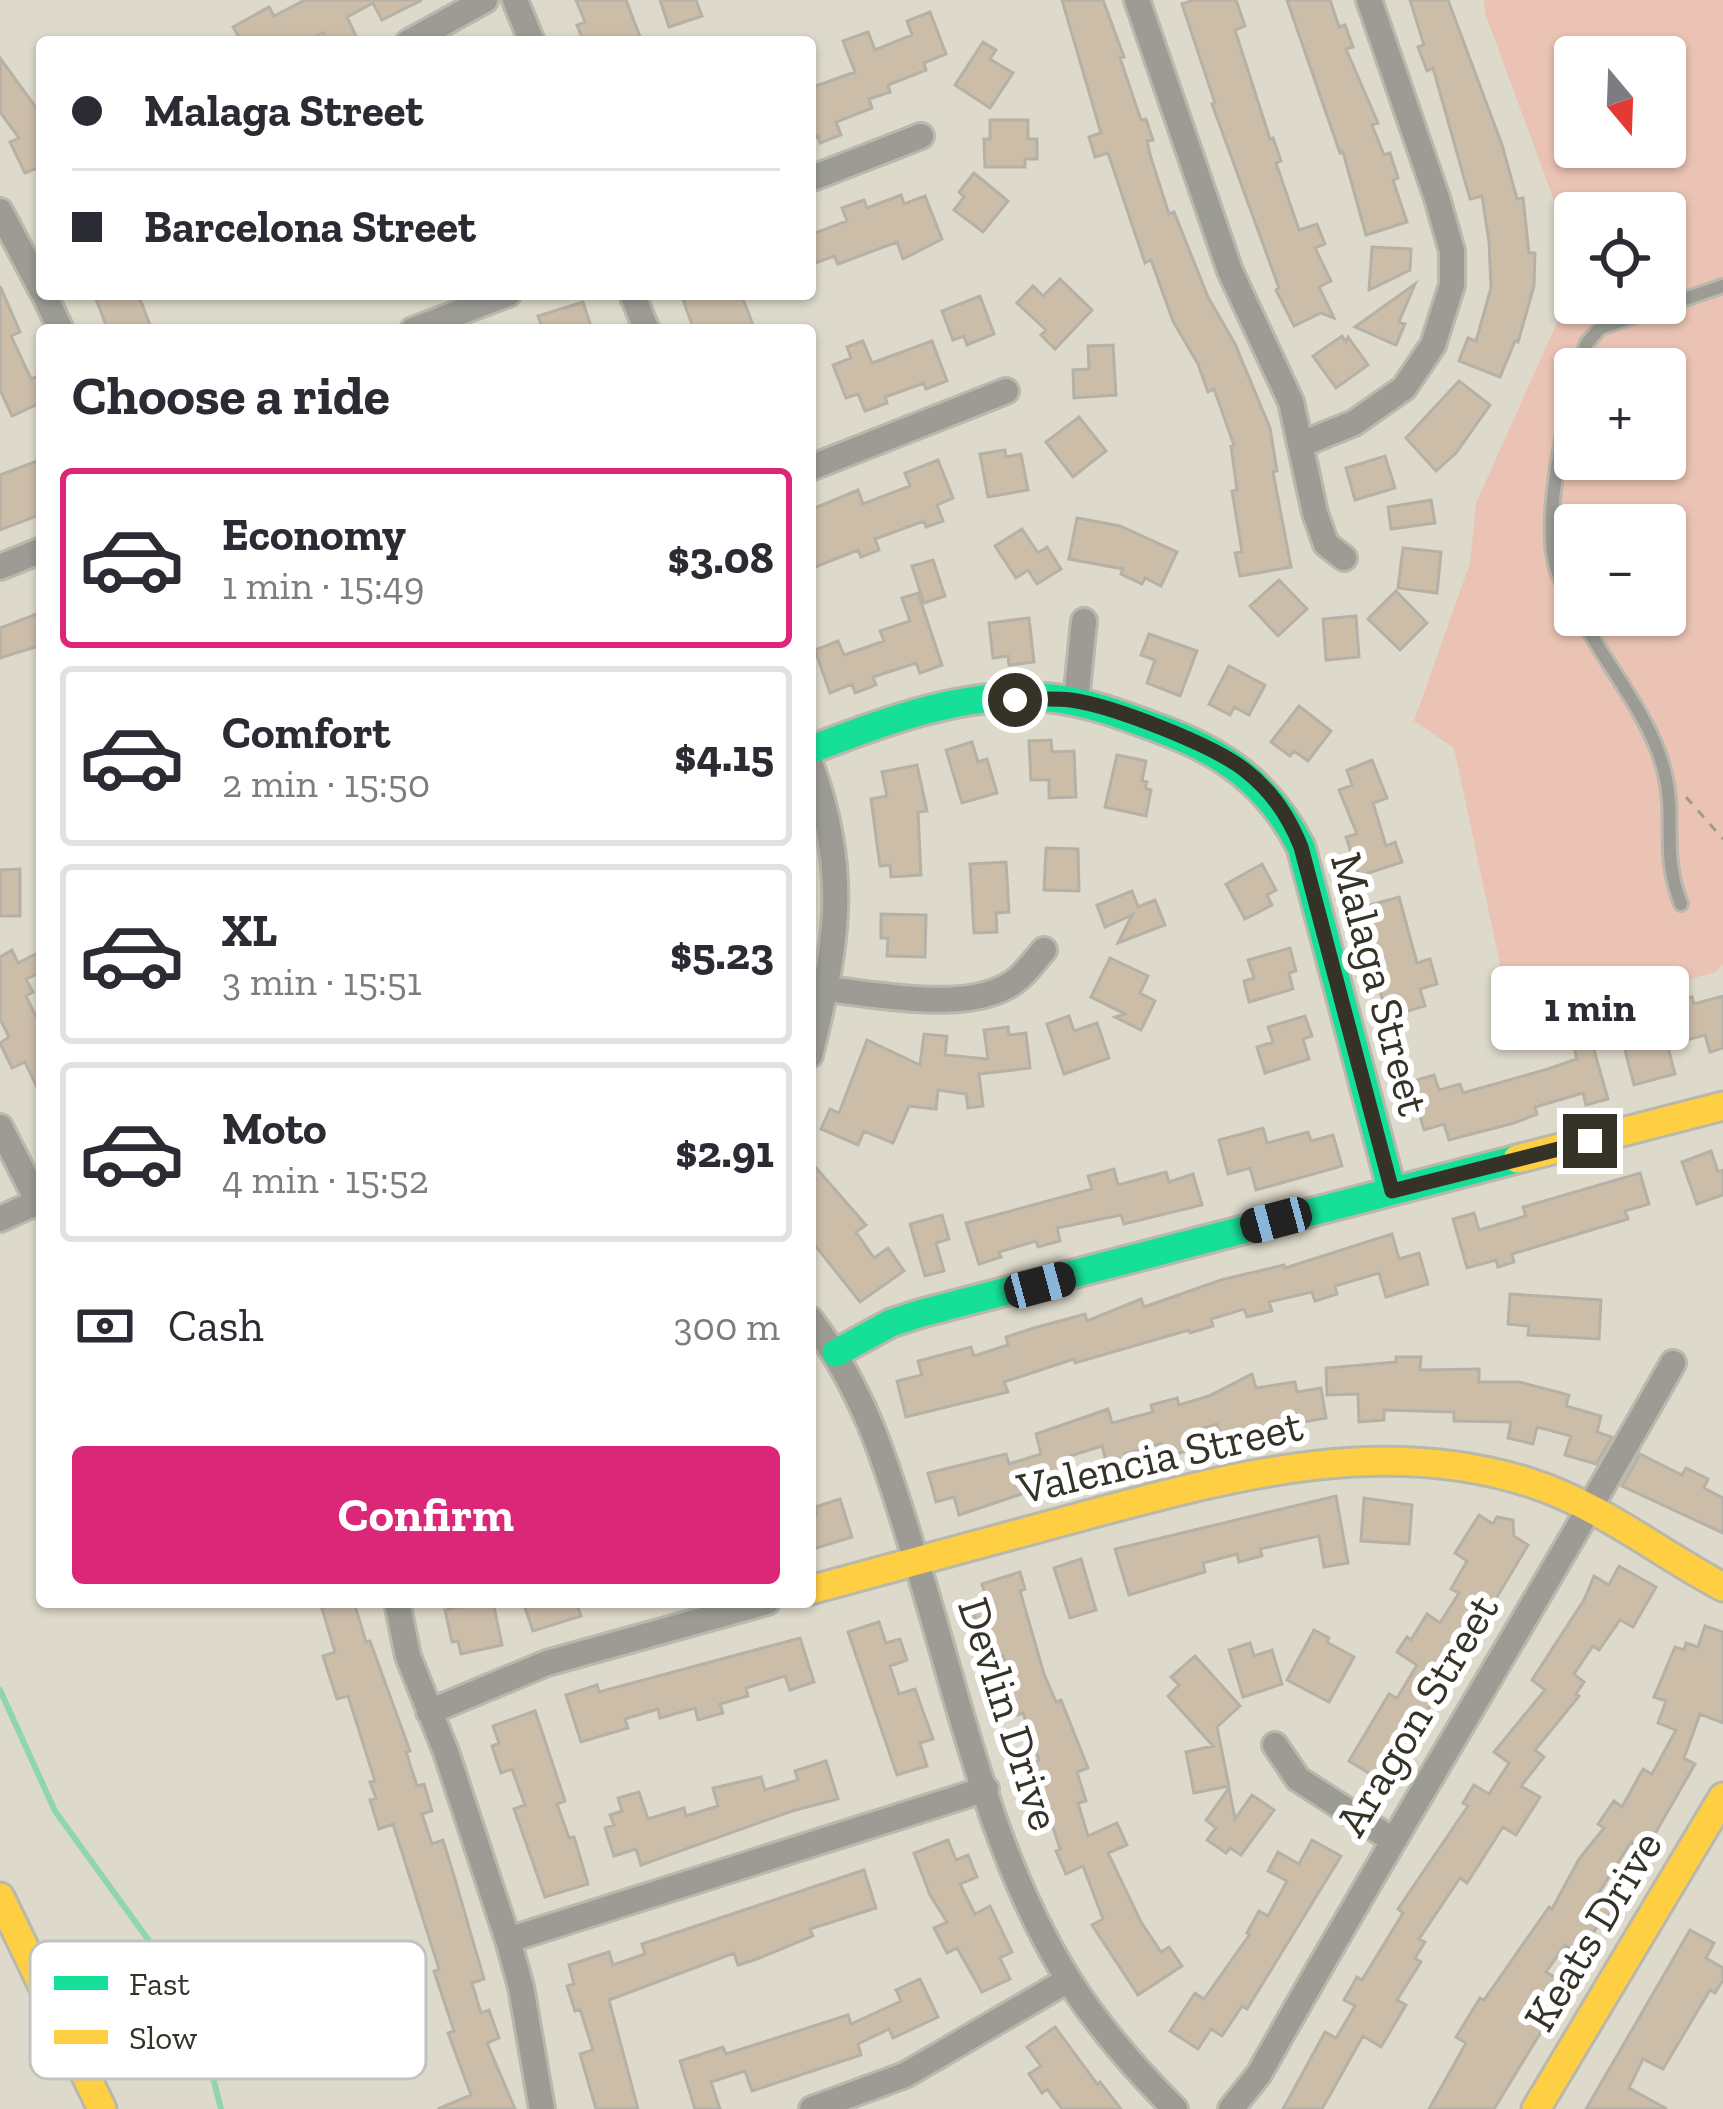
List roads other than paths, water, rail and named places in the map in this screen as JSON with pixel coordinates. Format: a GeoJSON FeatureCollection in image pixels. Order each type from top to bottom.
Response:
{"type":"FeatureCollection","features":[{"type":"Feature","properties":{"kind":"street"},"geometry":{"type":"LineString","coordinates":[[420,36],[484,0]]}},
{"type":"Feature","properties":{"kind":"street"},"geometry":{"type":"LineString","coordinates":[[515,0],[530,36]]}},
{"type":"Feature","properties":{"kind":"street"},"geometry":{"type":"LineString","coordinates":[[1138,0],[1230,272],[1274,361],[1302,444],[1326,544],[1344,558]]}},
{"type":"Feature","properties":{"kind":"street"},"geometry":{"type":"LineString","coordinates":[[1302,444],[1354,423],[1404,388],[1433,345],[1452,285],[1452,251],[1442,215],[1369,0]]}},
{"type":"Feature","properties":{"kind":"street"},"geometry":{"type":"LineString","coordinates":[[816,176],[921,136]]}},
{"type":"Feature","properties":{"kind":"street"},"geometry":{"type":"LineString","coordinates":[[0,211],[36,279]]}},
{"type":"Feature","properties":{"kind":"street"},"geometry":{"type":"LineString","coordinates":[[429,324],[492,300]]}},
{"type":"Feature","properties":{"kind":"street"},"geometry":{"type":"LineString","coordinates":[[816,466],[1006,391]]}},
{"type":"Feature","properties":{"kind":"street"},"geometry":{"type":"LineString","coordinates":[[0,567],[36,552]]}},
{"type":"Feature","properties":{"kind":"street"},"geometry":{"type":"LineString","coordinates":[[1076,700],[1084,621]]}},
{"type":"Feature","properties":{"kind":"street","name":"Malaga Street"},"geometry":{"type":"LineString","coordinates":[[816,748],[874,724],[936,708],[988,700],[1076,700],[1187,738],[1248,772],[1290,821],[1301,847],[1392,1191]]}},
{"type":"Feature","properties":{"kind":"street"},"geometry":{"type":"LineString","coordinates":[[816,779],[836,856],[837,901],[816,1030]]}},
{"type":"Feature","properties":{"kind":"street"},"geometry":{"type":"LineString","coordinates":[[826,989],[906,998],[960,998],[995,992],[1018,980],[1044,950]]}},
{"type":"Feature","properties":{"kind":"street"},"geometry":{"type":"LineString","coordinates":[[836,1353],[922,1312],[1723,1106]]}},
{"type":"Feature","properties":{"kind":"street"},"geometry":{"type":"LineString","coordinates":[[0,1127],[36,1194]]}},
{"type":"Feature","properties":{"kind":"street"},"geometry":{"type":"LineString","coordinates":[[0,1219],[36,1203]]}},
{"type":"Feature","properties":{"kind":"street","name":"Devlin Drive"},"geometry":{"type":"LineString","coordinates":[[816,1327],[836,1353],[876,1432],[1010,1858],[1068,1980],[1137,2071],[1175,2109]]}},
{"type":"Feature","properties":{"kind":"street","name":"Aragon Street"},"geometry":{"type":"LineString","coordinates":[[1231,2109],[1259,2074],[1391,1839],[1673,1363]]}},
{"type":"Feature","properties":{"kind":"street","name":"Valencia Street"},"geometry":{"type":"LineString","coordinates":[[816,1588],[1298,1462],[1422,1460],[1528,1482],[1590,1510],[1723,1587]]}},
{"type":"Feature","properties":{"kind":"street"},"geometry":{"type":"LineString","coordinates":[[398,1608],[408,1657],[508,1940],[542,2109]]}},
{"type":"Feature","properties":{"kind":"street"},"geometry":{"type":"LineString","coordinates":[[429,1712],[548,1663],[745,1608]]}},
{"type":"Feature","properties":{"kind":"street"},"geometry":{"type":"LineString","coordinates":[[1275,1744],[1298,1779],[1391,1839]]}},
{"type":"Feature","properties":{"kind":"street"},"geometry":{"type":"LineString","coordinates":[[508,1940],[986,1789]]}},
{"type":"Feature","properties":{"kind":"street","name":"Keats Drive"},"geometry":{"type":"LineString","coordinates":[[1537,2109],[1723,1796]]}},
{"type":"Feature","properties":{"kind":"street"},"geometry":{"type":"LineString","coordinates":[[0,1898],[30,1962]]}},
{"type":"Feature","properties":{"kind":"street"},"geometry":{"type":"LineString","coordinates":[[812,2109],[904,2075],[1068,1980]]}},
{"type":"Feature","properties":{"kind":"street"},"geometry":{"type":"LineString","coordinates":[[84,2079],[98,2109]]}},
{"type":"Feature","properties":{"kind":"lane"},"geometry":{"type":"LineString","coordinates":[[1585,348],[1600,328],[1723,286]]}},
{"type":"Feature","properties":{"kind":"lane"},"geometry":{"type":"LineString","coordinates":[[1554,516],[1554,550]]}},
{"type":"Feature","properties":{"kind":"lane"},"geometry":{"type":"LineString","coordinates":[[1593,636],[1636,706],[1665,774],[1669,873],[1681,904]]}},
{"type":"Feature","properties":{"kind":"waterway"},"geometry":{"type":"LineString","coordinates":[[0,1690],[55,1811],[149,1941]]}},
{"type":"Feature","properties":{"kind":"waterway"},"geometry":{"type":"LineString","coordinates":[[213,2079],[221,2109]]}}]}
